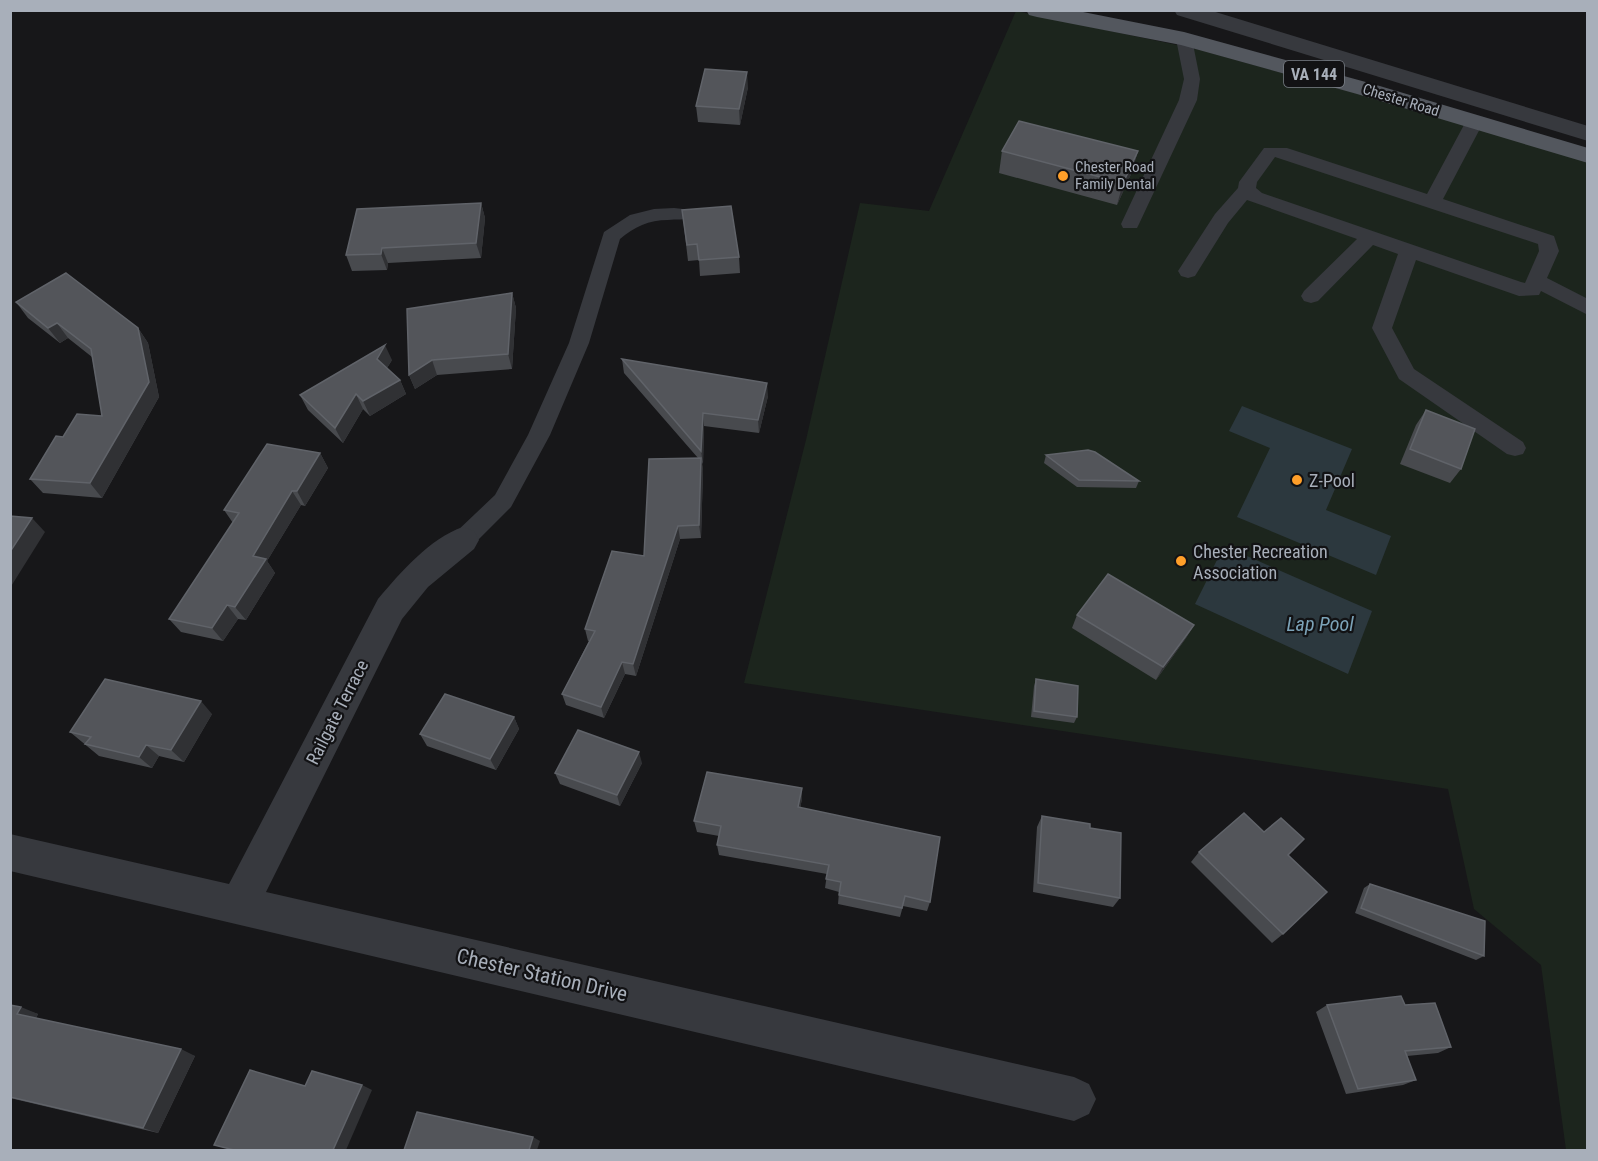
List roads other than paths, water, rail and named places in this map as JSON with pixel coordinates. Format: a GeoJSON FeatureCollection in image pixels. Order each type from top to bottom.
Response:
{"type":"FeatureCollection","features":[{"type":"Feature","properties":{"kind":"main road","name":"Chester Road"},"geometry":{"type":"LineString","coordinates":[[1037,10],[1184,39],[1587,156]]}},
{"type":"Feature","properties":{"kind":"street"},"geometry":{"type":"LineString","coordinates":[[1184,39],[1187,11]]}},
{"type":"Feature","properties":{"kind":"street","name":"Chester Road"},"geometry":{"type":"LineString","coordinates":[[1187,11],[1587,134]]}},
{"type":"Feature","properties":{"kind":"street","name":"Railgate Terrace"},"geometry":{"type":"LineString","coordinates":[[239,905],[390,609],[416,577],[463,540]]}},
{"type":"Feature","properties":{"kind":"street","name":"Chester Station Drive"},"geometry":{"type":"LineString","coordinates":[[10,852],[1074,1099]]}},
{"type":"Feature","properties":{"kind":"lane"},"geometry":{"type":"LineString","coordinates":[[1130,224],[1188,100],[1192,79],[1184,39]]}},
{"type":"Feature","properties":{"kind":"lane"},"geometry":{"type":"LineString","coordinates":[[1433,201],[1474,123]]}},
{"type":"Feature","properties":{"kind":"lane"},"geometry":{"type":"LineString","coordinates":[[1188,271],[1205,246],[1219,219],[1247,190],[1248,182],[1270,152],[1281,152],[1547,240],[1549,251],[1532,290],[1519,289],[1255,197],[1247,190]]}},
{"type":"Feature","properties":{"kind":"lane"},"geometry":{"type":"LineString","coordinates":[[463,540],[503,501],[539,435],[579,343],[611,236],[624,225],[641,217],[661,213],[685,214]]}},
{"type":"Feature","properties":{"kind":"lane"},"geometry":{"type":"LineString","coordinates":[[1311,296],[1370,237]]}},
{"type":"Feature","properties":{"kind":"lane"},"geometry":{"type":"LineString","coordinates":[[1409,251],[1382,327],[1406,374],[1515,448]]}},
{"type":"Feature","properties":{"kind":"lane"},"geometry":{"type":"LineString","coordinates":[[1536,280],[1587,308]]}},
{"type":"Feature","properties":{"kind":"water","name":"Z-Pool"},"geometry":{"type":"Polygon","coordinates":[[[1242,406],[1352,449],[1326,510],[1391,536],[1376,575],[1237,517],[1270,448],[1229,431],[1242,406]]]}},
{"type":"Feature","properties":{"kind":"water","name":"Lap Pool"},"geometry":{"type":"Polygon","coordinates":[[[1224,546],[1372,611],[1348,674],[1195,604],[1224,546]]]}},
{"type":"Feature","properties":{"kind":"place","name":"Chester Road Family Dental"},"geometry":{"type":"Point","coordinates":[1063,176]}},
{"type":"Feature","properties":{"kind":"place","name":"Z-Pool"},"geometry":{"type":"Point","coordinates":[1297,480]}},
{"type":"Feature","properties":{"kind":"place","name":"Chester Recreation Association"},"geometry":{"type":"Point","coordinates":[1181,561]}}]}
